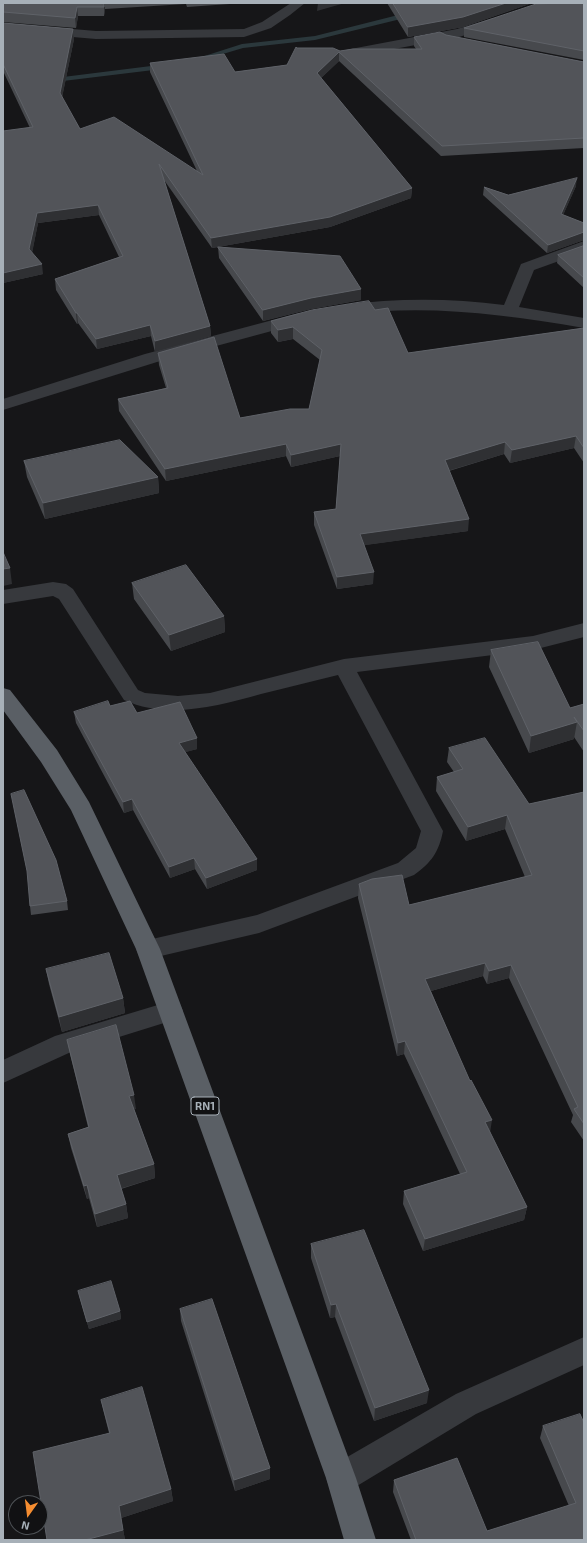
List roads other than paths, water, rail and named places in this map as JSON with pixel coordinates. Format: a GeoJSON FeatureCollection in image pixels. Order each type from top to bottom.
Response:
{"type":"FeatureCollection","features":[{"type":"Feature","properties":{"kind":"highway","name":"RN1"},"geometry":{"type":"LineString","coordinates":[[3,695],[49,756],[81,808],[148,949],[172,1011],[233,1186],[341,1478],[360,1540]]}},
{"type":"Feature","properties":{"kind":"street"},"geometry":{"type":"LineString","coordinates":[[3,27],[96,35],[244,33],[257,31],[267,26],[299,3]]}},
{"type":"Feature","properties":{"kind":"street"},"geometry":{"type":"LineString","coordinates":[[340,55],[466,31],[504,18]]}},
{"type":"Feature","properties":{"kind":"street"},"geometry":{"type":"LineString","coordinates":[[434,37],[465,43]]}},
{"type":"Feature","properties":{"kind":"street"},"geometry":{"type":"LineString","coordinates":[[510,310],[526,267],[535,262],[565,254],[584,246]]}},
{"type":"Feature","properties":{"kind":"street"},"geometry":{"type":"LineString","coordinates":[[3,405],[151,358],[321,313],[359,307],[407,304],[464,306],[510,310],[584,323]]}},
{"type":"Feature","properties":{"kind":"street"},"geometry":{"type":"LineString","coordinates":[[3,596],[58,589],[66,594],[131,695],[142,700],[178,703],[210,700],[344,666],[533,643],[584,630]]}},
{"type":"Feature","properties":{"kind":"street"},"geometry":{"type":"LineString","coordinates":[[148,949],[259,924],[406,869],[423,857],[429,846],[432,831],[344,666]]}},
{"type":"Feature","properties":{"kind":"street"},"geometry":{"type":"LineString","coordinates":[[3,1072],[64,1043],[172,1011]]}},
{"type":"Feature","properties":{"kind":"street"},"geometry":{"type":"LineString","coordinates":[[341,1478],[466,1404],[584,1351]]}},
{"type":"Feature","properties":{"kind":"waterway"},"geometry":{"type":"LineString","coordinates":[[196,60],[242,46],[315,38],[410,14]]}},
{"type":"Feature","properties":{"kind":"waterway"},"geometry":{"type":"LineString","coordinates":[[50,78],[63,79],[167,66]]}}]}
